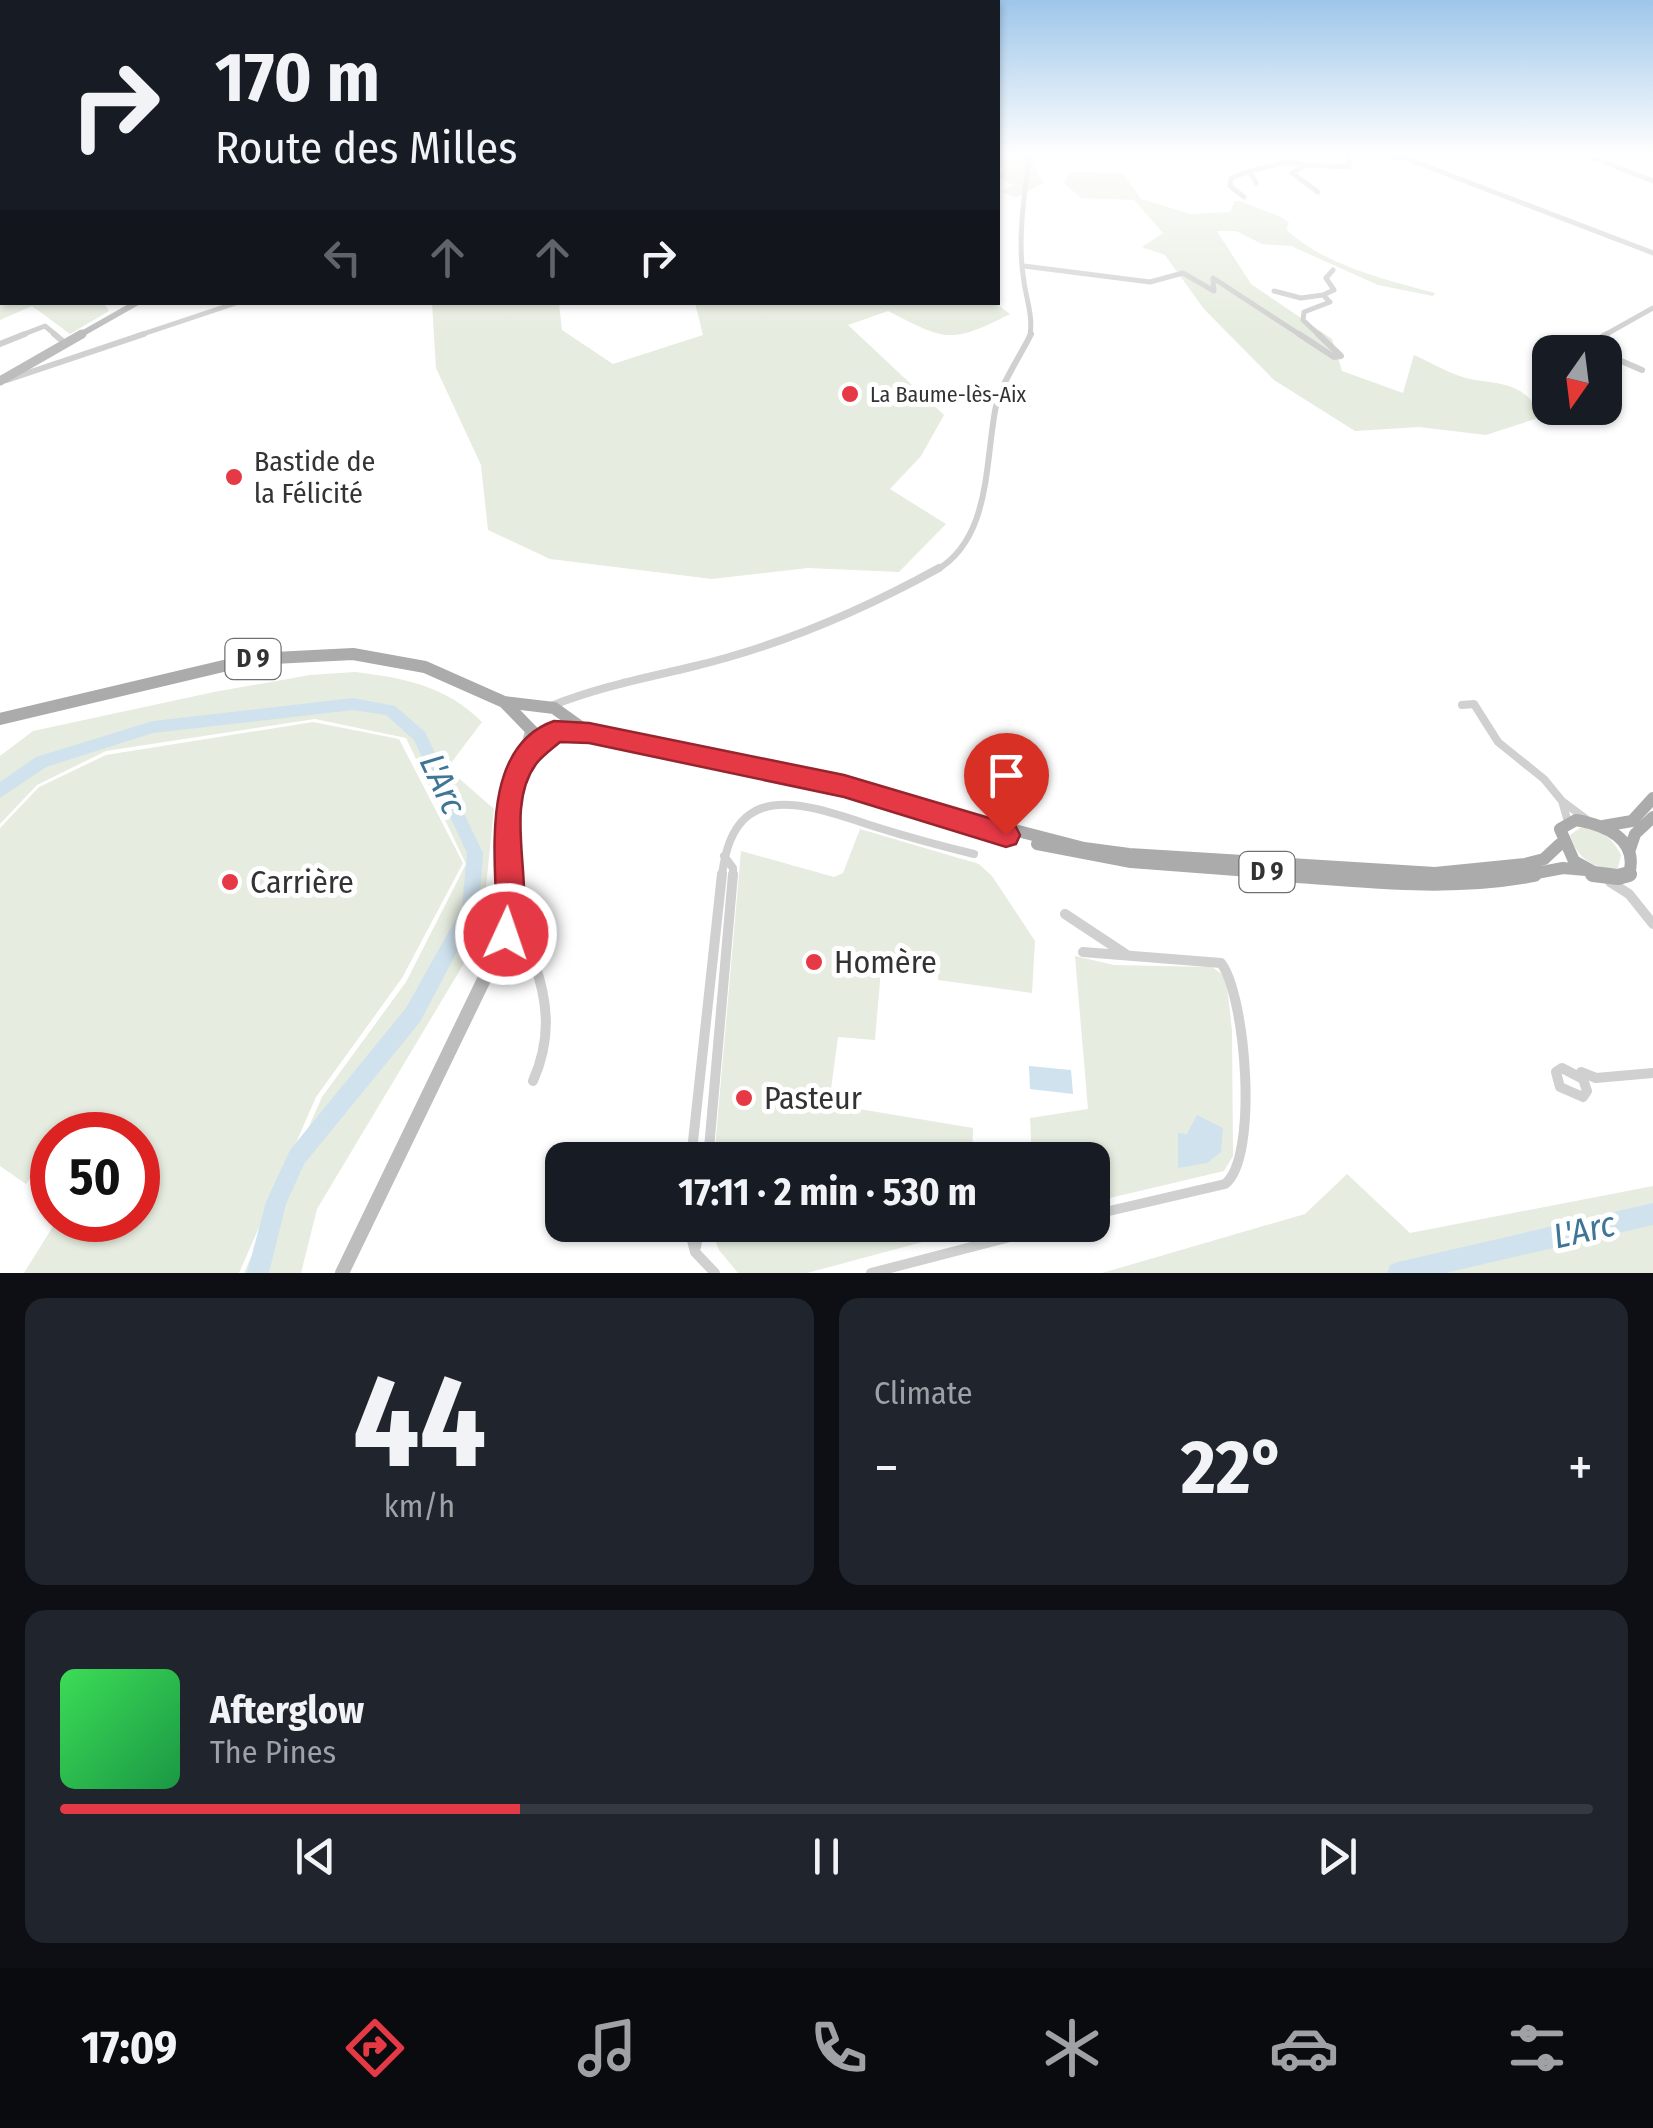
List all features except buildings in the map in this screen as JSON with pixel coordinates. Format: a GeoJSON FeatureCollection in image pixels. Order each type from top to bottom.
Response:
{"type":"FeatureCollection","features":[{"type":"Feature","properties":{"kind":"main road"},"geometry":{"type":"LineString","coordinates":[[1,380],[130,305]]}},
{"type":"Feature","properties":{"kind":"main road","name":"D 9"},"geometry":{"type":"LineString","coordinates":[[0,720],[253,659],[318,654],[388,658],[425,667],[504,702],[552,711],[589,733]]}},
{"type":"Feature","properties":{"kind":"main road","name":"D 9"},"geometry":{"type":"LineString","coordinates":[[504,702],[528,728]]}},
{"type":"Feature","properties":{"kind":"main road"},"geometry":{"type":"LineString","coordinates":[[342,1273],[500,948],[510,914],[507,828],[519,766],[528,728],[552,711]]}},
{"type":"Feature","properties":{"kind":"main road"},"geometry":{"type":"LineString","coordinates":[[519,766],[550,734],[552,711]]}},
{"type":"Feature","properties":{"kind":"main road"},"geometry":{"type":"LineString","coordinates":[[528,728],[550,734]]}},
{"type":"Feature","properties":{"kind":"main road","name":"D 9"},"geometry":{"type":"LineString","coordinates":[[550,734],[589,733],[844,786],[1099,850],[1371,870],[1489,870],[1544,859],[1560,844]]}},
{"type":"Feature","properties":{"kind":"main road"},"geometry":{"type":"LineString","coordinates":[[1653,798],[1632,821],[1601,826],[1568,822],[1560,829],[1560,844],[1586,870],[1602,876],[1628,874],[1636,834],[1653,817]]}},
{"type":"Feature","properties":{"kind":"main road","name":"D 9"},"geometry":{"type":"LineString","coordinates":[[953,816],[1056,849],[1131,862],[1445,882],[1502,880],[1562,868],[1586,870]]}},
{"type":"Feature","properties":{"kind":"main road"},"geometry":{"type":"LineString","coordinates":[[1601,826],[1630,849]]}},
{"type":"Feature","properties":{"kind":"street"},"geometry":{"type":"LineString","coordinates":[[552,711],[610,683],[692,668],[750,649],[890,596],[954,560],[982,504],[992,460],[995,408],[1031,334],[1032,300],[1024,283],[1024,214]]}},
{"type":"Feature","properties":{"kind":"street"},"geometry":{"type":"LineString","coordinates":[[1552,214],[1653,253]]}},
{"type":"Feature","properties":{"kind":"street"},"geometry":{"type":"LineString","coordinates":[[1024,266],[1150,282],[1184,273],[1214,291],[1212,278],[1334,356],[1341,356],[1303,320],[1304,312],[1330,306],[1323,295]]}},
{"type":"Feature","properties":{"kind":"street"},"geometry":{"type":"LineString","coordinates":[[1274,290],[1301,298],[1323,295],[1334,290],[1326,278],[1333,270]]}},
{"type":"Feature","properties":{"kind":"street"},"geometry":{"type":"LineString","coordinates":[[1,380],[186,324],[232,305]]}},
{"type":"Feature","properties":{"kind":"street"},"geometry":{"type":"LineString","coordinates":[[1602,335],[1653,308]]}},
{"type":"Feature","properties":{"kind":"street"},"geometry":{"type":"LineString","coordinates":[[0,344],[45,326],[65,344]]}},
{"type":"Feature","properties":{"kind":"street"},"geometry":{"type":"LineString","coordinates":[[1622,361],[1642,370]]}},
{"type":"Feature","properties":{"kind":"street"},"geometry":{"type":"LineString","coordinates":[[1462,704],[1474,704],[1498,742],[1544,779],[1562,800],[1601,826]]}},
{"type":"Feature","properties":{"kind":"street"},"geometry":{"type":"LineString","coordinates":[[1562,800],[1568,822]]}},
{"type":"Feature","properties":{"kind":"street"},"geometry":{"type":"LineString","coordinates":[[693,1142],[724,856],[737,822],[750,813],[786,801],[974,854]]}},
{"type":"Feature","properties":{"kind":"street"},"geometry":{"type":"LineString","coordinates":[[710,1142],[730,936],[733,868],[724,856]]}},
{"type":"Feature","properties":{"kind":"street"},"geometry":{"type":"LineString","coordinates":[[1628,874],[1629,894]]}},
{"type":"Feature","properties":{"kind":"street"},"geometry":{"type":"LineString","coordinates":[[1602,876],[1629,894],[1653,924]]}},
{"type":"Feature","properties":{"kind":"street"},"geometry":{"type":"LineString","coordinates":[[1065,914],[1084,922],[1093,937],[1110,950],[1136,958]]}},
{"type":"Feature","properties":{"kind":"street"},"geometry":{"type":"LineString","coordinates":[[500,948],[534,962],[549,1007],[545,1057],[533,1080]]}},
{"type":"Feature","properties":{"kind":"street"},"geometry":{"type":"LineString","coordinates":[[1084,952],[1213,960],[1226,966],[1234,978],[1240,1032],[1242,1158],[1234,1177],[1225,1184],[1110,1211]]}},
{"type":"Feature","properties":{"kind":"street"},"geometry":{"type":"LineString","coordinates":[[1596,1078],[1581,1098],[1564,1091],[1556,1072],[1567,1068],[1596,1078],[1653,1072]]}},
{"type":"Feature","properties":{"kind":"street"},"geometry":{"type":"LineString","coordinates":[[1567,1068],[1583,1078],[1588,1090]]}},
{"type":"Feature","properties":{"kind":"street"},"geometry":{"type":"LineString","coordinates":[[692,1242],[695,1252],[715,1273]]}},
{"type":"Feature","properties":{"kind":"street"},"geometry":{"type":"LineString","coordinates":[[695,1252],[697,1242]]}},
{"type":"Feature","properties":{"kind":"street"},"geometry":{"type":"LineString","coordinates":[[870,1273],[990,1242]]}},
{"type":"Feature","properties":{"kind":"shaded area"},"geometry":{"type":"Polygon","coordinates":[[[1147,214],[1274,214],[1283,218],[1289,223],[1286,229],[1301,242],[1336,262],[1435,293],[1433,296],[1378,285],[1291,246],[1262,244],[1236,231],[1217,231],[1251,284],[1332,339],[1342,371],[1403,393],[1414,355],[1460,376],[1522,392],[1532,401],[1532,420],[1486,435],[1419,427],[1355,431],[1274,380],[1204,309],[1165,255],[1142,247],[1163,233],[1147,214]]]}},
{"type":"Feature","properties":{"kind":"shaded area"},"geometry":{"type":"Polygon","coordinates":[[[0,305],[105,305],[109,311],[70,334],[32,306],[0,320],[0,305]]]}},
{"type":"Feature","properties":{"kind":"shaded area"},"geometry":{"type":"Polygon","coordinates":[[[432,305],[559,305],[562,330],[613,364],[703,335],[696,305],[998,305],[1010,314],[974,330],[949,335],[923,328],[888,311],[848,325],[944,415],[921,456],[890,489],[946,524],[899,572],[808,568],[712,579],[550,559],[488,530],[481,465],[436,368],[432,305]]]}},
{"type":"Feature","properties":{"kind":"shaded area"},"geometry":{"type":"Polygon","coordinates":[[[355,672],[424,686],[454,700],[482,722],[451,763],[454,774],[494,809],[481,935],[317,1209],[301,1273],[244,1273],[322,1097],[406,982],[466,864],[406,738],[315,719],[106,751],[37,785],[0,824],[0,756],[33,731],[214,692],[310,675],[355,672]]]}},
{"type":"Feature","properties":{"kind":"shaded area"},"geometry":{"type":"Polygon","coordinates":[[[313,722],[399,739],[463,863],[402,978],[316,1097],[239,1273],[24,1273],[43,1242],[160,1242],[160,1112],[30,1112],[30,1178],[26,1184],[0,1166],[0,828],[39,787],[106,755],[313,722]]]}},
{"type":"Feature","properties":{"kind":"shaded area"},"geometry":{"type":"Polygon","coordinates":[[[1580,828],[1610,839],[1621,855],[1618,868],[1594,865],[1581,856],[1570,835],[1580,828]]]}},
{"type":"Feature","properties":{"kind":"shaded area"},"geometry":{"type":"Polygon","coordinates":[[[860,829],[979,864],[992,876],[1035,941],[1032,993],[938,980],[938,965],[882,958],[875,1040],[838,1037],[829,1104],[973,1128],[973,1142],[716,1142],[741,851],[834,877],[843,873],[860,829]]]}},
{"type":"Feature","properties":{"kind":"shaded area"},"geometry":{"type":"Polygon","coordinates":[[[1075,956],[1114,965],[1212,967],[1226,977],[1232,1031],[1233,1156],[1224,1171],[1110,1198],[1110,1142],[1031,1142],[1030,1118],[1088,1109],[1075,956]]]}},
{"type":"Feature","properties":{"kind":"shaded area"},"geometry":{"type":"Polygon","coordinates":[[[1347,1174],[1410,1233],[1653,1186],[1653,1273],[1102,1273],[1305,1214],[1347,1174]]]}},
{"type":"Feature","properties":{"kind":"shaded area"},"geometry":{"type":"Polygon","coordinates":[[[716,1242],[923,1242],[807,1273],[738,1273],[716,1242]]]}},
{"type":"Feature","properties":{"kind":"water"},"geometry":{"type":"Polygon","coordinates":[[[1029,1066],[1071,1070],[1073,1094],[1030,1089],[1029,1066]]]}},
{"type":"Feature","properties":{"kind":"water"},"geometry":{"type":"Polygon","coordinates":[[[1197,1115],[1223,1128],[1221,1152],[1207,1163],[1178,1168],[1178,1133],[1187,1134],[1197,1115]]]}},
{"type":"Feature","properties":{"kind":"waterway","name":"L'Arc"},"geometry":{"type":"LineString","coordinates":[[0,791],[41,762],[153,727],[353,704],[390,710],[420,736],[475,853],[470,910],[413,1015],[297,1157],[276,1202],[258,1273]]}},
{"type":"Feature","properties":{"kind":"waterway","name":"L'Arc"},"geometry":{"type":"LineString","coordinates":[[1398,1273],[1653,1214]]}},
{"type":"Feature","properties":{"kind":"place","name":"La Baume-lès-Aix"},"geometry":{"type":"Point","coordinates":[850,394]}},
{"type":"Feature","properties":{"kind":"place","name":"Bastide de la Félicité"},"geometry":{"type":"Point","coordinates":[234,477]}},
{"type":"Feature","properties":{"kind":"place","name":"Carrière"},"geometry":{"type":"Point","coordinates":[230,882]}},
{"type":"Feature","properties":{"kind":"place","name":"Homère"},"geometry":{"type":"Point","coordinates":[814,962]}},
{"type":"Feature","properties":{"kind":"place","name":"Pasteur"},"geometry":{"type":"Point","coordinates":[744,1098]}},
{"type":"Feature","properties":{"kind":"route"},"geometry":{"type":"LineString","coordinates":[[506,934],[510,914],[507,828],[519,766],[545,736],[554,732],[589,733],[844,786],[1006,835]]}}]}
